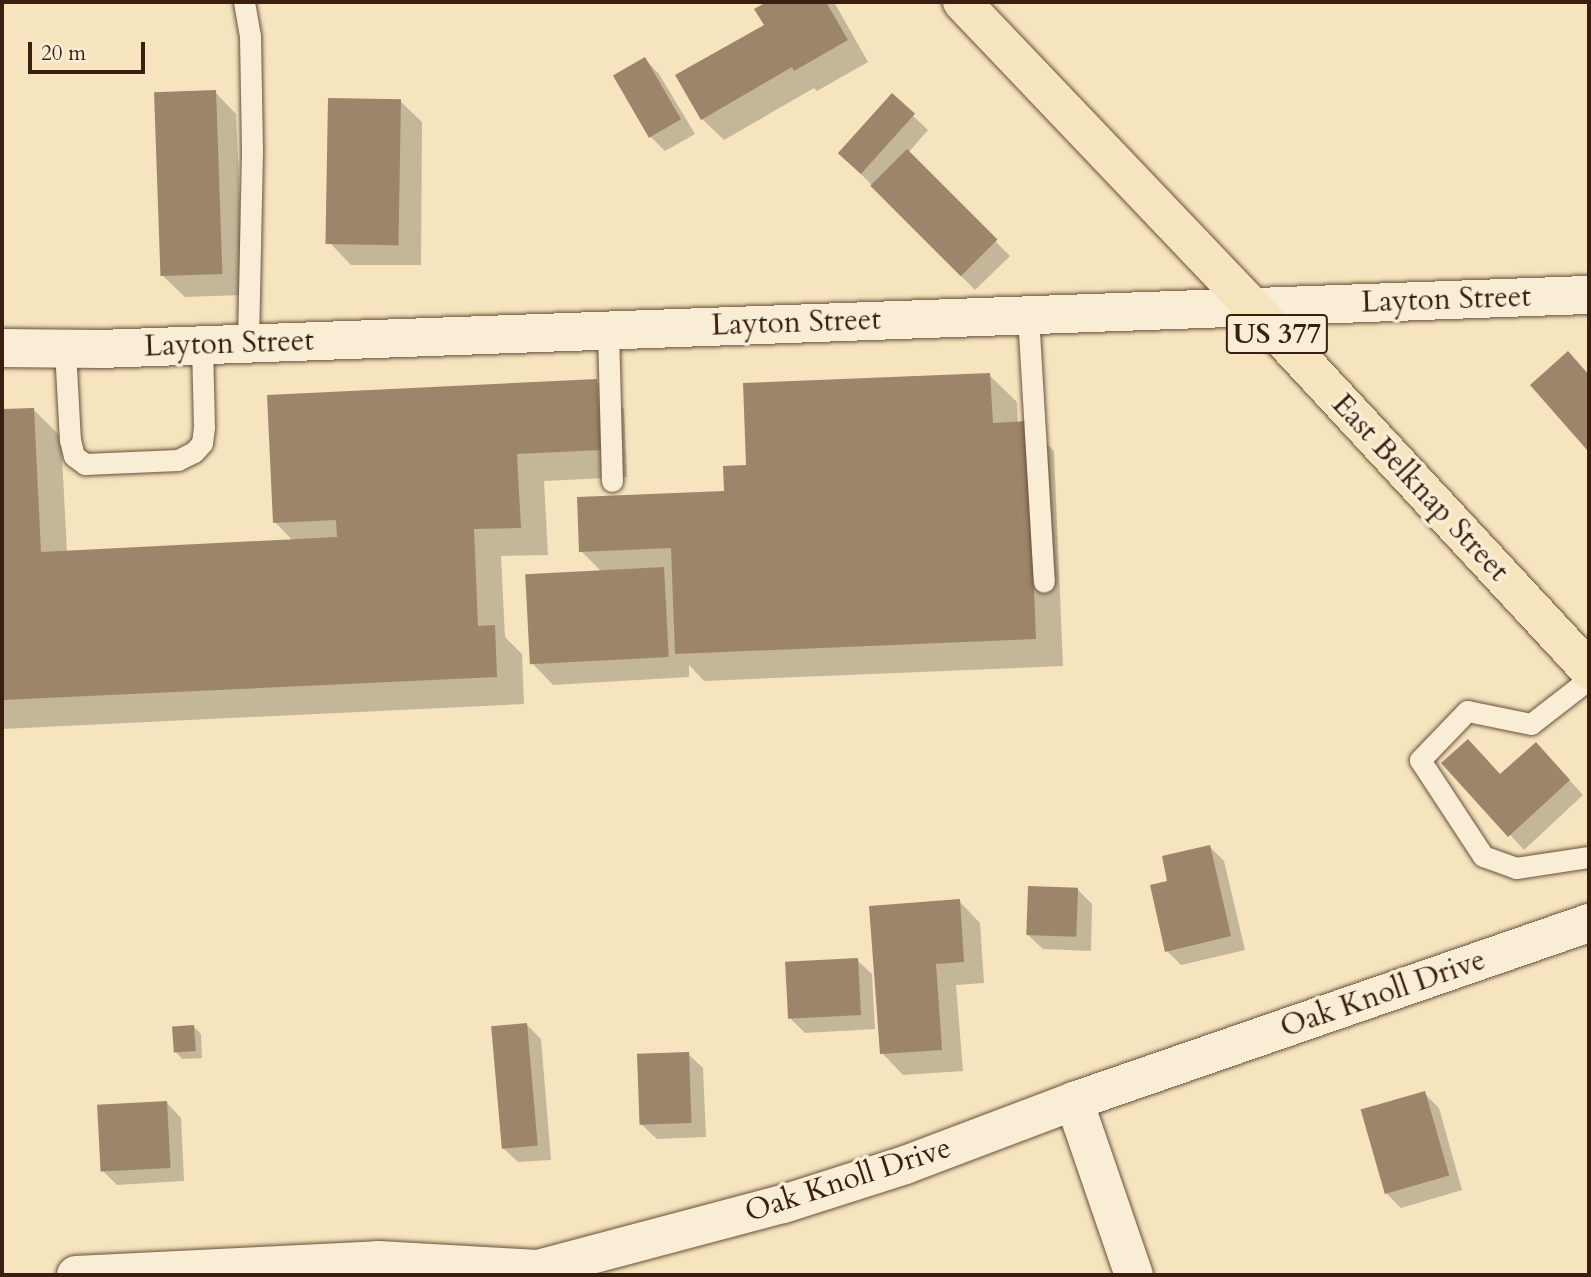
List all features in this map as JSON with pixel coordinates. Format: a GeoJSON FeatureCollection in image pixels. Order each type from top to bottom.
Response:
{"type":"FeatureCollection","features":[{"type":"Feature","properties":{"kind":"main road","name":"East Belknap Street"},"geometry":{"type":"LineString","coordinates":[[962,2],[1252,306],[1589,670]]}},
{"type":"Feature","properties":{"kind":"street","name":"Layton Street"},"geometry":{"type":"LineString","coordinates":[[2,348],[248,344],[1589,295]]}},
{"type":"Feature","properties":{"kind":"street","name":"Oak Knoll Drive"},"geometry":{"type":"LineString","coordinates":[[76,1275],[378,1260],[538,1269],[795,1200],[905,1165],[1074,1101],[1589,923]]}},
{"type":"Feature","properties":{"kind":"street"},"geometry":{"type":"LineString","coordinates":[[1074,1101],[1134,1275]]}},
{"type":"Feature","properties":{"kind":"lane"},"geometry":{"type":"LineString","coordinates":[[244,2],[250,36],[252,151],[248,344]]}},
{"type":"Feature","properties":{"kind":"lane"},"geometry":{"type":"LineString","coordinates":[[1028,315],[1044,582]]}},
{"type":"Feature","properties":{"kind":"lane"},"geometry":{"type":"LineString","coordinates":[[608,330],[612,481]]}},
{"type":"Feature","properties":{"kind":"lane"},"geometry":{"type":"LineString","coordinates":[[65,349],[69,440],[74,456],[85,464],[178,460],[194,452],[202,443],[204,427],[202,345]]}},
{"type":"Feature","properties":{"kind":"lane"},"geometry":{"type":"LineString","coordinates":[[1589,679],[1531,724],[1467,711],[1420,760],[1483,856],[1516,867],[1589,857]]}},
{"type":"Feature","properties":{"kind":"building"},"geometry":{"type":"Polygon","coordinates":[[[767,2],[826,2],[848,40],[794,71],[792,67],[701,120],[675,75],[764,25],[754,9],[767,2]]]}},
{"type":"Feature","properties":{"kind":"building"},"geometry":{"type":"Polygon","coordinates":[[[645,57],[681,119],[649,138],[613,76],[645,57]]]}},
{"type":"Feature","properties":{"kind":"building"},"geometry":{"type":"Polygon","coordinates":[[[216,90],[222,274],[160,276],[154,92],[216,90]]]}},
{"type":"Feature","properties":{"kind":"building"},"geometry":{"type":"Polygon","coordinates":[[[892,93],[915,114],[861,174],[838,153],[892,93]]]}},
{"type":"Feature","properties":{"kind":"building"},"geometry":{"type":"Polygon","coordinates":[[[328,98],[401,99],[398,245],[325,244],[328,98]]]}},
{"type":"Feature","properties":{"kind":"building"},"geometry":{"type":"Polygon","coordinates":[[[907,149],[998,240],[961,276],[870,186],[907,149]]]}},
{"type":"Feature","properties":{"kind":"building"},"geometry":{"type":"Polygon","coordinates":[[[1568,351],[1589,375],[1587,450],[1530,385],[1568,351]]]}},
{"type":"Feature","properties":{"kind":"building"},"geometry":{"type":"Polygon","coordinates":[[[990,373],[993,423],[1027,421],[1036,639],[675,654],[671,548],[579,552],[577,497],[724,491],[723,466],[746,465],[743,383],[990,373]]]}},
{"type":"Feature","properties":{"kind":"building"},"geometry":{"type":"Polygon","coordinates":[[[597,379],[601,450],[517,454],[521,528],[474,529],[478,626],[495,625],[497,677],[2,700],[2,409],[34,408],[41,552],[337,537],[336,520],[273,523],[267,395],[597,379]]]}},
{"type":"Feature","properties":{"kind":"building"},"geometry":{"type":"Polygon","coordinates":[[[664,567],[669,657],[530,664],[525,574],[664,567]]]}},
{"type":"Feature","properties":{"kind":"building"},"geometry":{"type":"Polygon","coordinates":[[[1468,739],[1500,774],[1536,742],[1570,780],[1508,837],[1441,763],[1468,739]]]}},
{"type":"Feature","properties":{"kind":"building"},"geometry":{"type":"Polygon","coordinates":[[[1210,845],[1231,936],[1165,952],[1150,885],[1167,881],[1162,856],[1210,845]]]}},
{"type":"Feature","properties":{"kind":"building"},"geometry":{"type":"Polygon","coordinates":[[[1028,886],[1078,888],[1076,937],[1026,935],[1028,886]]]}},
{"type":"Feature","properties":{"kind":"building"},"geometry":{"type":"Polygon","coordinates":[[[960,899],[964,962],[936,964],[942,1050],[880,1054],[869,906],[960,899]]]}},
{"type":"Feature","properties":{"kind":"building"},"geometry":{"type":"Polygon","coordinates":[[[858,958],[861,1015],[788,1019],[785,962],[858,958]]]}},
{"type":"Feature","properties":{"kind":"building"},"geometry":{"type":"Polygon","coordinates":[[[527,1023],[538,1146],[502,1149],[491,1026],[527,1023]]]}},
{"type":"Feature","properties":{"kind":"building"},"geometry":{"type":"Polygon","coordinates":[[[194,1025],[196,1051],[174,1052],[172,1027],[194,1025]]]}},
{"type":"Feature","properties":{"kind":"building"},"geometry":{"type":"Polygon","coordinates":[[[689,1052],[691,1123],[640,1125],[637,1054],[689,1052]]]}},
{"type":"Feature","properties":{"kind":"building"},"geometry":{"type":"Polygon","coordinates":[[[1425,1091],[1449,1176],[1385,1194],[1361,1109],[1425,1091]]]}},
{"type":"Feature","properties":{"kind":"building"},"geometry":{"type":"Polygon","coordinates":[[[167,1101],[171,1168],[101,1172],[97,1105],[167,1101]]]}}]}
